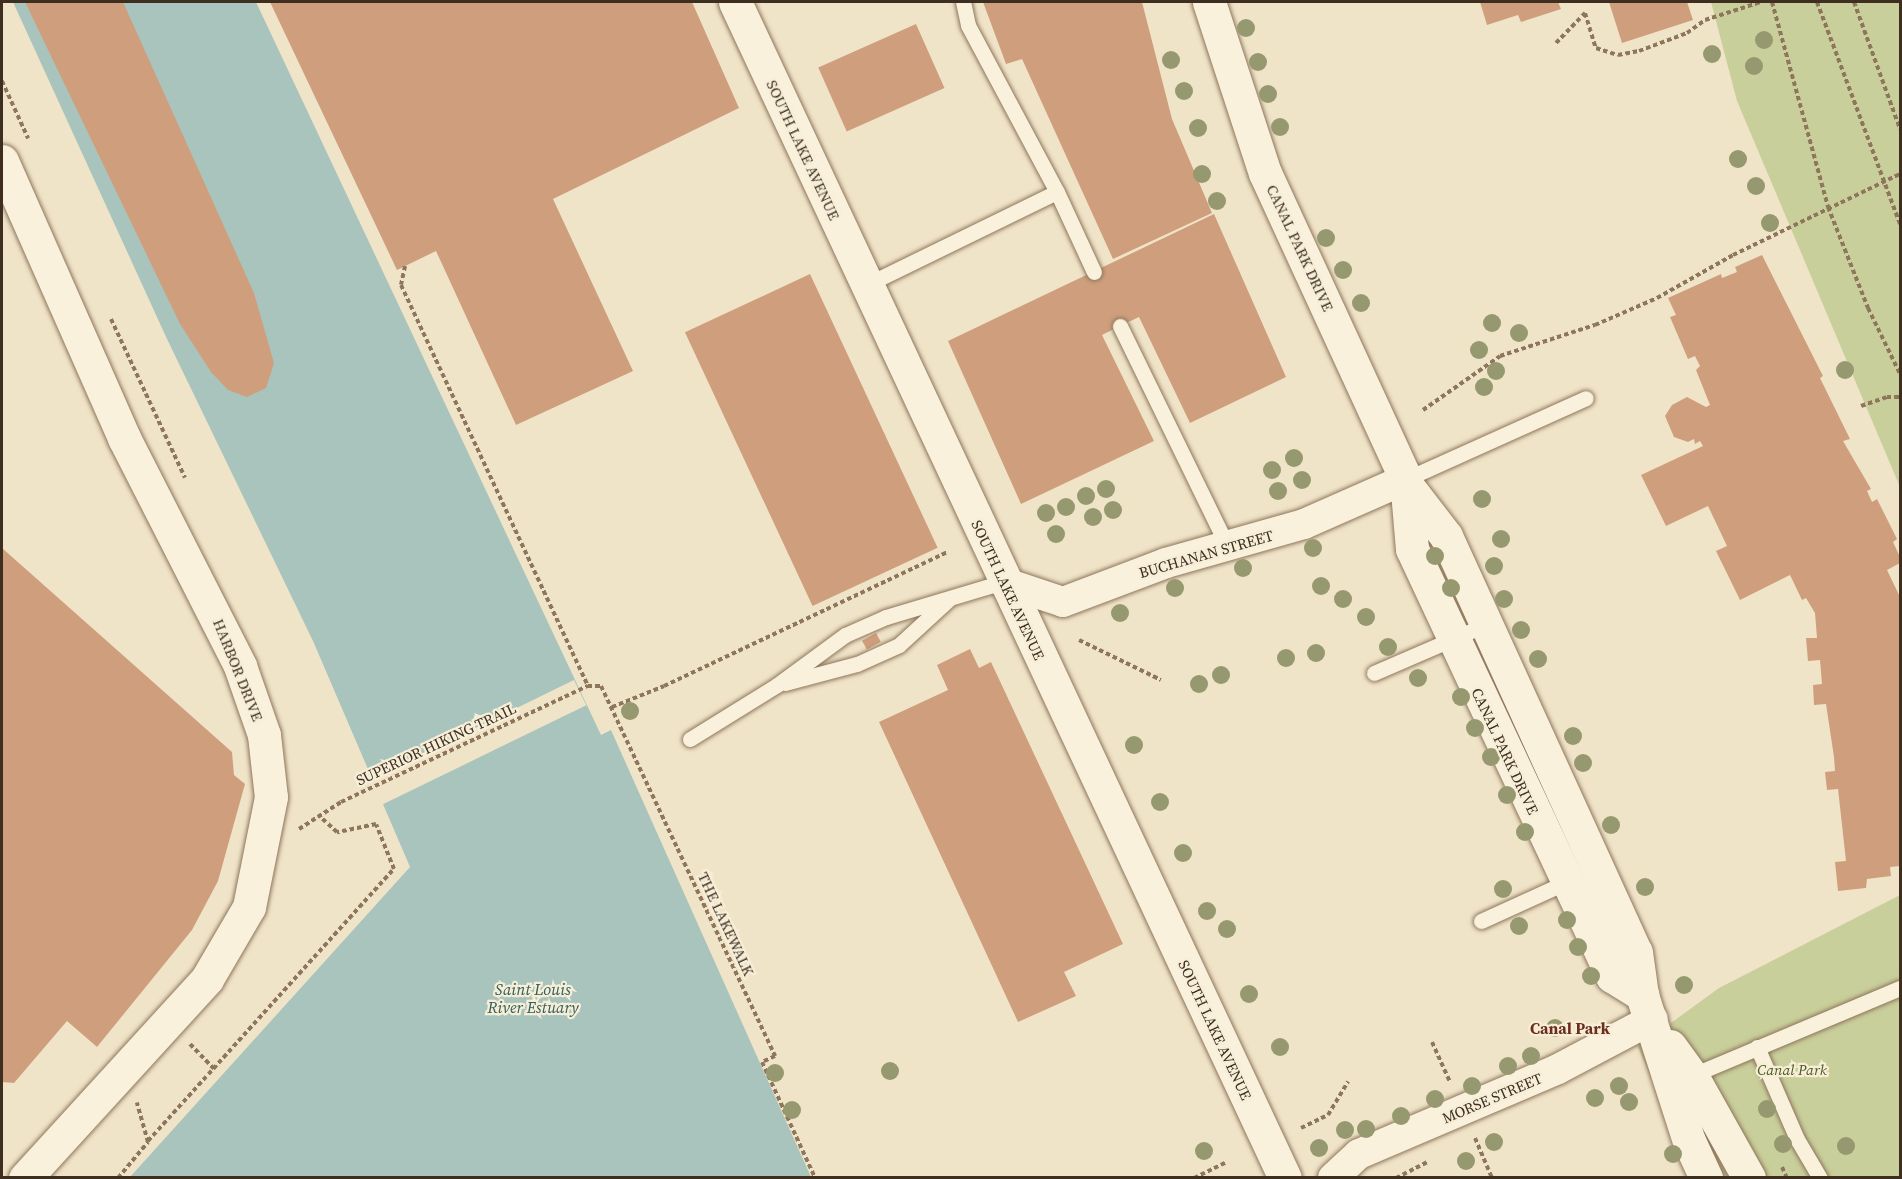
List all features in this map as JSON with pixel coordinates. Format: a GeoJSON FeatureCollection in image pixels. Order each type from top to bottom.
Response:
{"type":"FeatureCollection","features":[{"type":"Feature","properties":{"kind":"street","name":"SOUTH LAKE AVENUE"},"geometry":{"type":"LineString","coordinates":[[735,2],[1284,1178]]}},
{"type":"Feature","properties":{"kind":"street","name":"CANAL PARK DRIVE"},"geometry":{"type":"LineString","coordinates":[[1209,2],[1265,172],[1407,483],[1446,536],[1598,868],[1636,952],[1647,1007],[1682,1080],[1749,1178]]}},
{"type":"Feature","properties":{"kind":"street","name":"HARBOR DRIVE"},"geometry":{"type":"LineString","coordinates":[[2,161],[124,438],[240,666],[264,735],[271,797],[249,907],[207,979],[25,1178]]}},
{"type":"Feature","properties":{"kind":"street","name":"CANAL PARK DRIVE"},"geometry":{"type":"LineString","coordinates":[[1407,483],[1412,549],[1565,882],[1612,976],[1647,1007]]}},
{"type":"Feature","properties":{"kind":"street","name":"BUCHANAN STREET"},"geometry":{"type":"LineString","coordinates":[[1004,582],[1062,602],[1166,563],[1304,524],[1407,483]]}},
{"type":"Feature","properties":{"kind":"street","name":"MORSE STREET"},"geometry":{"type":"LineString","coordinates":[[1333,1178],[1359,1154],[1558,1069],[1647,1007]]}},
{"type":"Feature","properties":{"kind":"street","name":"CANAL PARK DRIVE"},"geometry":{"type":"LineString","coordinates":[[1682,1080],[1689,1141],[1706,1178]]}},
{"type":"Feature","properties":{"kind":"lane"},"geometry":{"type":"LineString","coordinates":[[963,2],[968,25],[1057,192],[1094,272]]}},
{"type":"Feature","properties":{"kind":"lane"},"geometry":{"type":"LineString","coordinates":[[866,285],[1057,192]]}},
{"type":"Feature","properties":{"kind":"lane"},"geometry":{"type":"LineString","coordinates":[[1120,326],[1228,547]]}},
{"type":"Feature","properties":{"kind":"lane"},"geometry":{"type":"LineString","coordinates":[[1407,483],[1586,398]]}},
{"type":"Feature","properties":{"kind":"lane"},"geometry":{"type":"LineString","coordinates":[[690,739],[777,685],[844,635],[886,617],[1004,582]]}},
{"type":"Feature","properties":{"kind":"lane"},"geometry":{"type":"LineString","coordinates":[[777,685],[857,664],[899,645],[954,595]]}},
{"type":"Feature","properties":{"kind":"lane"},"geometry":{"type":"LineString","coordinates":[[1374,673],[1486,624]]}},
{"type":"Feature","properties":{"kind":"lane"},"geometry":{"type":"LineString","coordinates":[[1481,921],[1598,868]]}},
{"type":"Feature","properties":{"kind":"lane"},"geometry":{"type":"LineString","coordinates":[[1682,1080],[1900,987]]}},
{"type":"Feature","properties":{"kind":"lane"},"geometry":{"type":"LineString","coordinates":[[1757,1047],[1797,1139],[1820,1178]]}},
{"type":"Feature","properties":{"kind":"path"},"geometry":{"type":"LineString","coordinates":[[1556,43],[1585,13],[1596,48],[1618,56],[1640,51],[1687,33],[1705,20],[1761,2]]}},
{"type":"Feature","properties":{"kind":"path"},"geometry":{"type":"LineString","coordinates":[[1772,2],[1828,207],[1868,308],[1900,374]]}},
{"type":"Feature","properties":{"kind":"path"},"geometry":{"type":"LineString","coordinates":[[1818,2],[1900,224]]}},
{"type":"Feature","properties":{"kind":"path"},"geometry":{"type":"LineString","coordinates":[[1854,2],[1900,129]]}},
{"type":"Feature","properties":{"kind":"path"},"geometry":{"type":"LineString","coordinates":[[1423,410],[1500,356],[1595,326],[1657,298],[1828,207],[1900,174]]}},
{"type":"Feature","properties":{"kind":"path"},"geometry":{"type":"LineString","coordinates":[[405,266],[401,285],[588,686]]}},
{"type":"Feature","properties":{"kind":"path"},"geometry":{"type":"LineString","coordinates":[[1861,406],[1887,397],[1900,397]]}},
{"type":"Feature","properties":{"kind":"path"},"geometry":{"type":"LineString","coordinates":[[612,707],[664,686],[947,552]]}},
{"type":"Feature","properties":{"kind":"path"},"geometry":{"type":"LineString","coordinates":[[1079,640],[1161,680]]}},
{"type":"Feature","properties":{"kind":"path","name":"THE LAKEWALK"},"geometry":{"type":"LineString","coordinates":[[588,686],[602,686],[775,1056],[762,1062],[815,1178]]}},
{"type":"Feature","properties":{"kind":"path","name":"SUPERIOR HIKING TRAIL"},"geometry":{"type":"LineString","coordinates":[[298,829],[341,802],[588,686]]}},
{"type":"Feature","properties":{"kind":"path"},"geometry":{"type":"LineString","coordinates":[[148,1142],[394,869],[376,824],[337,832],[318,815]]}},
{"type":"Feature","properties":{"kind":"path"},"geometry":{"type":"LineString","coordinates":[[1301,1128],[1328,1115],[1348,1082]]}},
{"type":"Feature","properties":{"kind":"path"},"geometry":{"type":"LineString","coordinates":[[1465,1144],[1484,1135]]}},
{"type":"Feature","properties":{"kind":"path"},"geometry":{"type":"LineString","coordinates":[[1396,1178],[1435,1158]]}},
{"type":"Feature","properties":{"kind":"path"},"geometry":{"type":"LineString","coordinates":[[1194,1178],[1227,1161]]}},
{"type":"Feature","properties":{"kind":"green space"},"geometry":{"type":"Polygon","coordinates":[[[1711,2],[1900,2],[1900,487],[1737,101],[1711,2]]]}},
{"type":"Feature","properties":{"kind":"green space","name":"Canal Park"},"geometry":{"type":"Polygon","coordinates":[[[1900,895],[1900,1177],[1694,1177],[1638,1047],[1719,988],[1900,895]]]}},
{"type":"Feature","properties":{"kind":"water","name":"Saint Louis River Estuary"},"geometry":{"type":"Polygon","coordinates":[[[13,2],[256,2],[601,735],[611,730],[811,1177],[130,1177],[410,867],[313,641],[167,339],[13,2]]]}},
{"type":"Feature","properties":{"kind":"pier"},"geometry":{"type":"Polygon","coordinates":[[[574,680],[586,705],[381,805],[369,780],[574,680]]]}},
{"type":"Feature","properties":{"kind":"building"},"geometry":{"type":"Polygon","coordinates":[[[25,2],[123,2],[254,293],[274,363],[266,388],[247,397],[228,390],[211,372],[180,324],[25,2]]]}},
{"type":"Feature","properties":{"kind":"building"},"geometry":{"type":"Polygon","coordinates":[[[270,2],[692,2],[739,108],[553,199],[633,371],[516,425],[436,251],[397,270],[270,2]]]}},
{"type":"Feature","properties":{"kind":"building"},"geometry":{"type":"Polygon","coordinates":[[[983,2],[1142,2],[1172,119],[1212,213],[1113,259],[1022,59],[1006,64],[983,2]]]}},
{"type":"Feature","properties":{"kind":"building"},"geometry":{"type":"Polygon","coordinates":[[[1480,2],[1558,2],[1561,9],[1521,22],[1518,15],[1487,25],[1480,2]]]}},
{"type":"Feature","properties":{"kind":"building"},"geometry":{"type":"Polygon","coordinates":[[[1609,2],[1687,2],[1693,20],[1622,43],[1609,2]]]}},
{"type":"Feature","properties":{"kind":"building"},"geometry":{"type":"Polygon","coordinates":[[[916,24],[944,88],[847,131],[818,68],[916,24]]]}},
{"type":"Feature","properties":{"kind":"building"},"geometry":{"type":"Polygon","coordinates":[[[1214,214],[1286,377],[1190,423],[1139,317],[1120,326],[1102,335],[1154,441],[1021,504],[948,341],[1214,214]]]}},
{"type":"Feature","properties":{"kind":"building"},"geometry":{"type":"Polygon","coordinates":[[[1762,255],[1823,376],[1820,378],[1850,439],[1843,441],[1871,489],[1867,491],[1872,502],[1877,499],[1897,539],[1893,542],[1900,557],[1900,563],[1887,570],[1900,597],[1900,866],[1890,867],[1891,876],[1867,879],[1866,888],[1838,891],[1835,862],[1846,861],[1838,789],[1827,790],[1825,772],[1835,771],[1834,757],[1826,704],[1814,705],[1813,685],[1822,684],[1820,660],[1808,661],[1806,638],[1817,638],[1815,613],[1806,598],[1802,600],[1790,575],[1740,600],[1716,551],[1727,546],[1708,506],[1666,526],[1641,475],[1703,446],[1700,441],[1695,444],[1694,439],[1688,442],[1674,437],[1665,416],[1672,405],[1687,397],[1706,407],[1710,405],[1696,370],[1700,366],[1695,356],[1688,359],[1670,317],[1676,315],[1668,298],[1721,274],[1722,278],[1737,272],[1735,267],[1762,255]]]}},
{"type":"Feature","properties":{"kind":"building"},"geometry":{"type":"Polygon","coordinates":[[[810,274],[938,548],[813,606],[685,332],[810,274]]]}},
{"type":"Feature","properties":{"kind":"building"},"geometry":{"type":"Polygon","coordinates":[[[2,548],[232,752],[234,775],[245,784],[218,881],[192,930],[97,1047],[67,1021],[14,1083],[2,1082],[2,548]]]}},
{"type":"Feature","properties":{"kind":"building"},"geometry":{"type":"Polygon","coordinates":[[[876,633],[881,642],[867,650],[862,641],[876,633]]]}},
{"type":"Feature","properties":{"kind":"building"},"geometry":{"type":"Polygon","coordinates":[[[970,649],[979,668],[991,662],[1123,944],[1064,972],[1076,996],[1018,1022],[879,722],[948,690],[937,665],[970,649]]]}},
{"type":"Feature","properties":{"kind":"district","name":"Canal Park"},"geometry":{"type":"Point","coordinates":[1570,1028]}}]}
